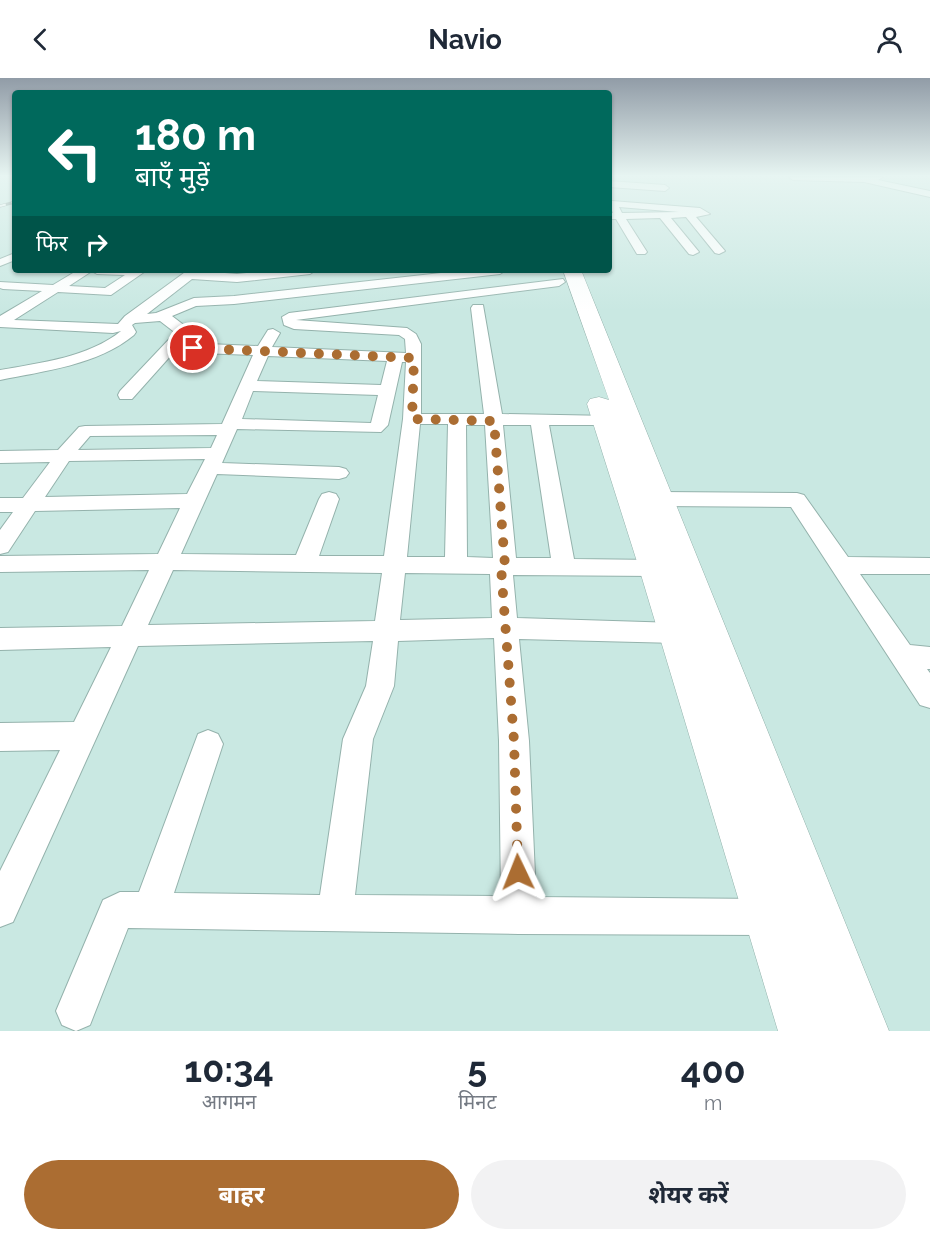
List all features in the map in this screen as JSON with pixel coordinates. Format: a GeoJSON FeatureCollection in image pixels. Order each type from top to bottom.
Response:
{"type":"FeatureCollection","features":[{"type":"Feature","properties":{"kind":"main road"},"geometry":{"type":"LineString","coordinates":[[562,274],[605,420],[808,1031]]}},
{"type":"Feature","properties":{"kind":"main road"},"geometry":{"type":"LineString","coordinates":[[562,274],[659,499],[859,1031]]}},
{"type":"Feature","properties":{"kind":"street"},"geometry":{"type":"LineString","coordinates":[[618,221],[641,252]]}},
{"type":"Feature","properties":{"kind":"street"},"geometry":{"type":"LineString","coordinates":[[668,221],[693,252]]}},
{"type":"Feature","properties":{"kind":"street"},"geometry":{"type":"LineString","coordinates":[[694,221],[719,251]]}},
{"type":"Feature","properties":{"kind":"street"},"geometry":{"type":"LineString","coordinates":[[0,322],[81,273]]}},
{"type":"Feature","properties":{"kind":"street"},"geometry":{"type":"LineString","coordinates":[[1,286],[107,292],[136,273]]}},
{"type":"Feature","properties":{"kind":"street"},"geometry":{"type":"LineString","coordinates":[[128,323],[192,273],[237,278],[283,273]]}},
{"type":"Feature","properties":{"kind":"street"},"geometry":{"type":"LineString","coordinates":[[356,273],[361,286]]}},
{"type":"Feature","properties":{"kind":"street"},"geometry":{"type":"LineString","coordinates":[[0,322],[113,329],[128,323],[163,316],[197,302],[474,273]]}},
{"type":"Feature","properties":{"kind":"street"},"geometry":{"type":"LineString","coordinates":[[335,913],[358,739],[380,686],[412,419],[414,344],[411,337],[402,331],[294,325],[289,322],[289,317],[414,300],[562,274]]}},
{"type":"Feature","properties":{"kind":"street"},"geometry":{"type":"LineString","coordinates":[[1,286],[22,275]]}},
{"type":"Feature","properties":{"kind":"street"},"geometry":{"type":"LineString","coordinates":[[402,331],[414,300]]}},
{"type":"Feature","properties":{"kind":"street"},"geometry":{"type":"LineString","coordinates":[[478,308],[494,421],[505,566]]}},
{"type":"Feature","properties":{"kind":"street"},"geometry":{"type":"LineString","coordinates":[[126,395],[182,331],[163,316]]}},
{"type":"Feature","properties":{"kind":"street"},"geometry":{"type":"LineString","coordinates":[[0,375],[48,365],[108,346],[129,332],[128,323]]}},
{"type":"Feature","properties":{"kind":"street"},"geometry":{"type":"LineString","coordinates":[[170,347],[268,342],[414,358]]}},
{"type":"Feature","properties":{"kind":"street"},"geometry":{"type":"LineString","coordinates":[[0,909],[9,869],[82,736],[268,342]]}},
{"type":"Feature","properties":{"kind":"street"},"geometry":{"type":"LineString","coordinates":[[0,546],[64,455],[79,436],[90,430],[229,426],[375,428],[379,425],[396,357]]}},
{"type":"Feature","properties":{"kind":"street"},"geometry":{"type":"LineString","coordinates":[[247,386],[388,390]]}},
{"type":"Feature","properties":{"kind":"street"},"geometry":{"type":"LineString","coordinates":[[412,419],[605,420]]}},
{"type":"Feature","properties":{"kind":"street"},"geometry":{"type":"LineString","coordinates":[[456,566],[457,420]]}},
{"type":"Feature","properties":{"kind":"street"},"geometry":{"type":"LineString","coordinates":[[538,421],[564,567]]}},
{"type":"Feature","properties":{"kind":"street"},"geometry":{"type":"LineString","coordinates":[[0,457],[64,455],[213,461],[339,473]]}},
{"type":"Feature","properties":{"kind":"street"},"geometry":{"type":"LineString","coordinates":[[304,564],[329,499]]}},
{"type":"Feature","properties":{"kind":"street"},"geometry":{"type":"LineString","coordinates":[[659,499],[797,500],[930,696]]}},
{"type":"Feature","properties":{"kind":"street"},"geometry":{"type":"LineString","coordinates":[[0,505],[194,501]]}},
{"type":"Feature","properties":{"kind":"street"},"geometry":{"type":"LineString","coordinates":[[0,564],[165,562],[656,568]]}},
{"type":"Feature","properties":{"kind":"street"},"geometry":{"type":"LineString","coordinates":[[841,565],[930,566]]}},
{"type":"Feature","properties":{"kind":"street"},"geometry":{"type":"LineString","coordinates":[[505,566],[501,567],[514,741],[519,916]]}},
{"type":"Feature","properties":{"kind":"street"},"geometry":{"type":"LineString","coordinates":[[0,639],[506,628],[677,633]]}},
{"type":"Feature","properties":{"kind":"street"},"geometry":{"type":"LineString","coordinates":[[902,655],[930,658]]}},
{"type":"Feature","properties":{"kind":"street"},"geometry":{"type":"LineString","coordinates":[[0,737],[82,736]]}},
{"type":"Feature","properties":{"kind":"street"},"geometry":{"type":"LineString","coordinates":[[155,909],[153,903],[208,744]]}},
{"type":"Feature","properties":{"kind":"street"},"geometry":{"type":"LineString","coordinates":[[76,1011],[116,913],[120,910],[771,917]]}},
{"type":"Feature","properties":{"kind":"route"},"geometry":{"type":"LineString","coordinates":[[193,348],[414,358],[412,419],[494,421],[505,566],[501,567],[514,741],[518,872]]}}]}
